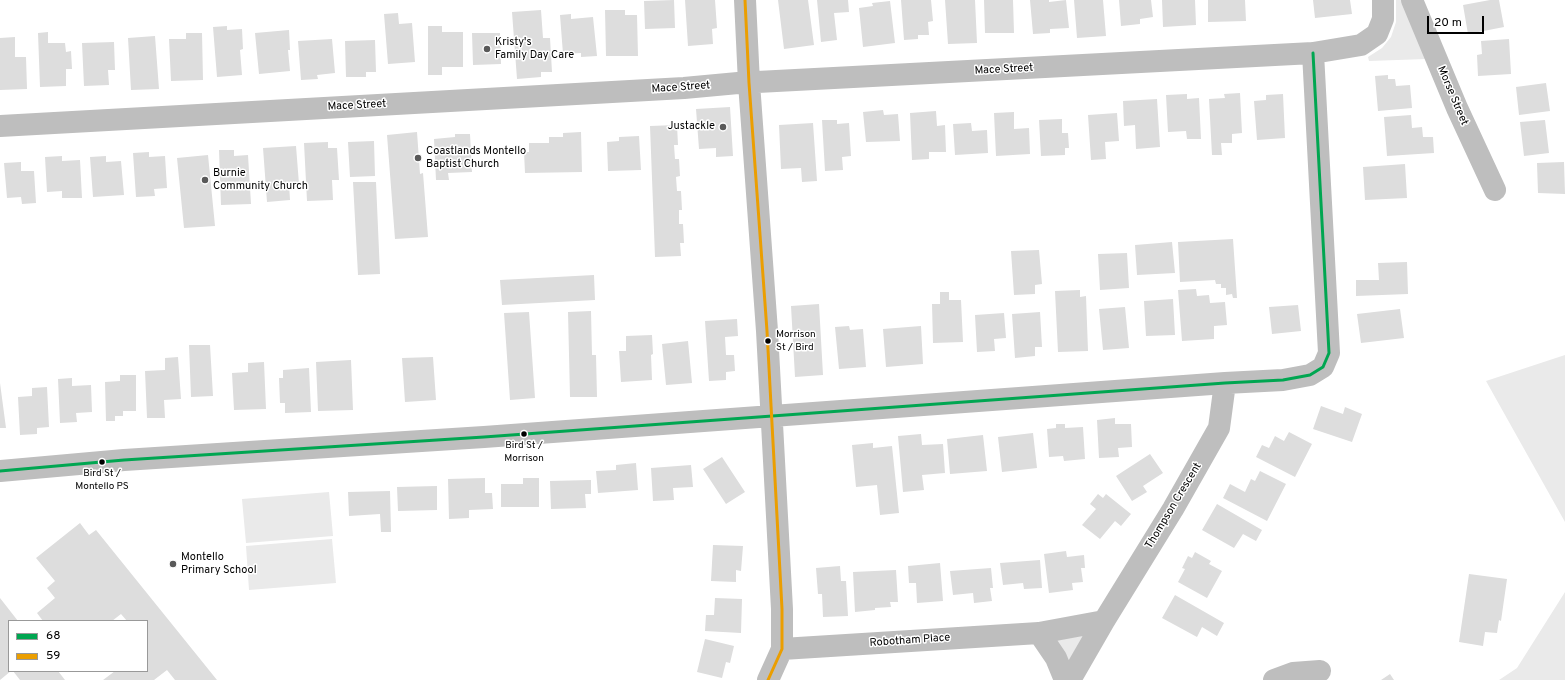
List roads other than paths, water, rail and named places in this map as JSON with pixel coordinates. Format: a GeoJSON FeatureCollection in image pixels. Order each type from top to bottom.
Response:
{"type":"FeatureCollection","features":[{"type":"Feature","properties":{"kind":"street"},"geometry":{"type":"LineString","coordinates":[[745,0],[749,83],[767,324],[782,609],[782,649],[768,680]]}},
{"type":"Feature","properties":{"kind":"street","name":"Mace Street"},"geometry":{"type":"LineString","coordinates":[[0,126],[445,102],[749,83],[1313,53],[1361,45],[1377,34],[1383,19],[1383,0]]}},
{"type":"Feature","properties":{"kind":"street","name":"Morse Street"},"geometry":{"type":"LineString","coordinates":[[1412,0],[1457,108],[1496,190]]}},
{"type":"Feature","properties":{"kind":"street"},"geometry":{"type":"LineString","coordinates":[[0,471],[124,460],[484,437],[1226,382],[1283,380],[1310,375],[1323,367],[1329,354],[1313,53]]}},
{"type":"Feature","properties":{"kind":"street","name":"Thompson Crescent"},"geometry":{"type":"LineString","coordinates":[[1070,680],[1104,621],[1173,509],[1219,428],[1226,382]]}},
{"type":"Feature","properties":{"kind":"street","name":"Robotham Place"},"geometry":{"type":"LineString","coordinates":[[782,649],[1039,633],[1104,621]]}},
{"type":"Feature","properties":{"kind":"street"},"geometry":{"type":"LineString","coordinates":[[1039,633],[1056,658],[1066,680]]}},
{"type":"Feature","properties":{"kind":"street"},"geometry":{"type":"LineString","coordinates":[[1274,680],[1293,673],[1320,671]]}},
{"type":"Feature","properties":{"kind":"place","name":"Kristy's Family Day Care"},"geometry":{"type":"Point","coordinates":[487,49]}},
{"type":"Feature","properties":{"kind":"place","name":"Justackle"},"geometry":{"type":"Point","coordinates":[723,127]}},
{"type":"Feature","properties":{"kind":"place","name":"Coastlands Montello Baptist Church"},"geometry":{"type":"Point","coordinates":[418,158]}},
{"type":"Feature","properties":{"kind":"place","name":"Burnie Community Church"},"geometry":{"type":"Point","coordinates":[205,180]}},
{"type":"Feature","properties":{"kind":"place","name":"Morrison St / Bird"},"geometry":{"type":"Point","coordinates":[768,341]}},
{"type":"Feature","properties":{"kind":"place","name":"Bird St / Morrison"},"geometry":{"type":"Point","coordinates":[524,434]}},
{"type":"Feature","properties":{"kind":"place","name":"Bird St / Montello PS"},"geometry":{"type":"Point","coordinates":[102,462]}},
{"type":"Feature","properties":{"kind":"place","name":"Montello Primary School"},"geometry":{"type":"Point","coordinates":[173,564]}}]}
